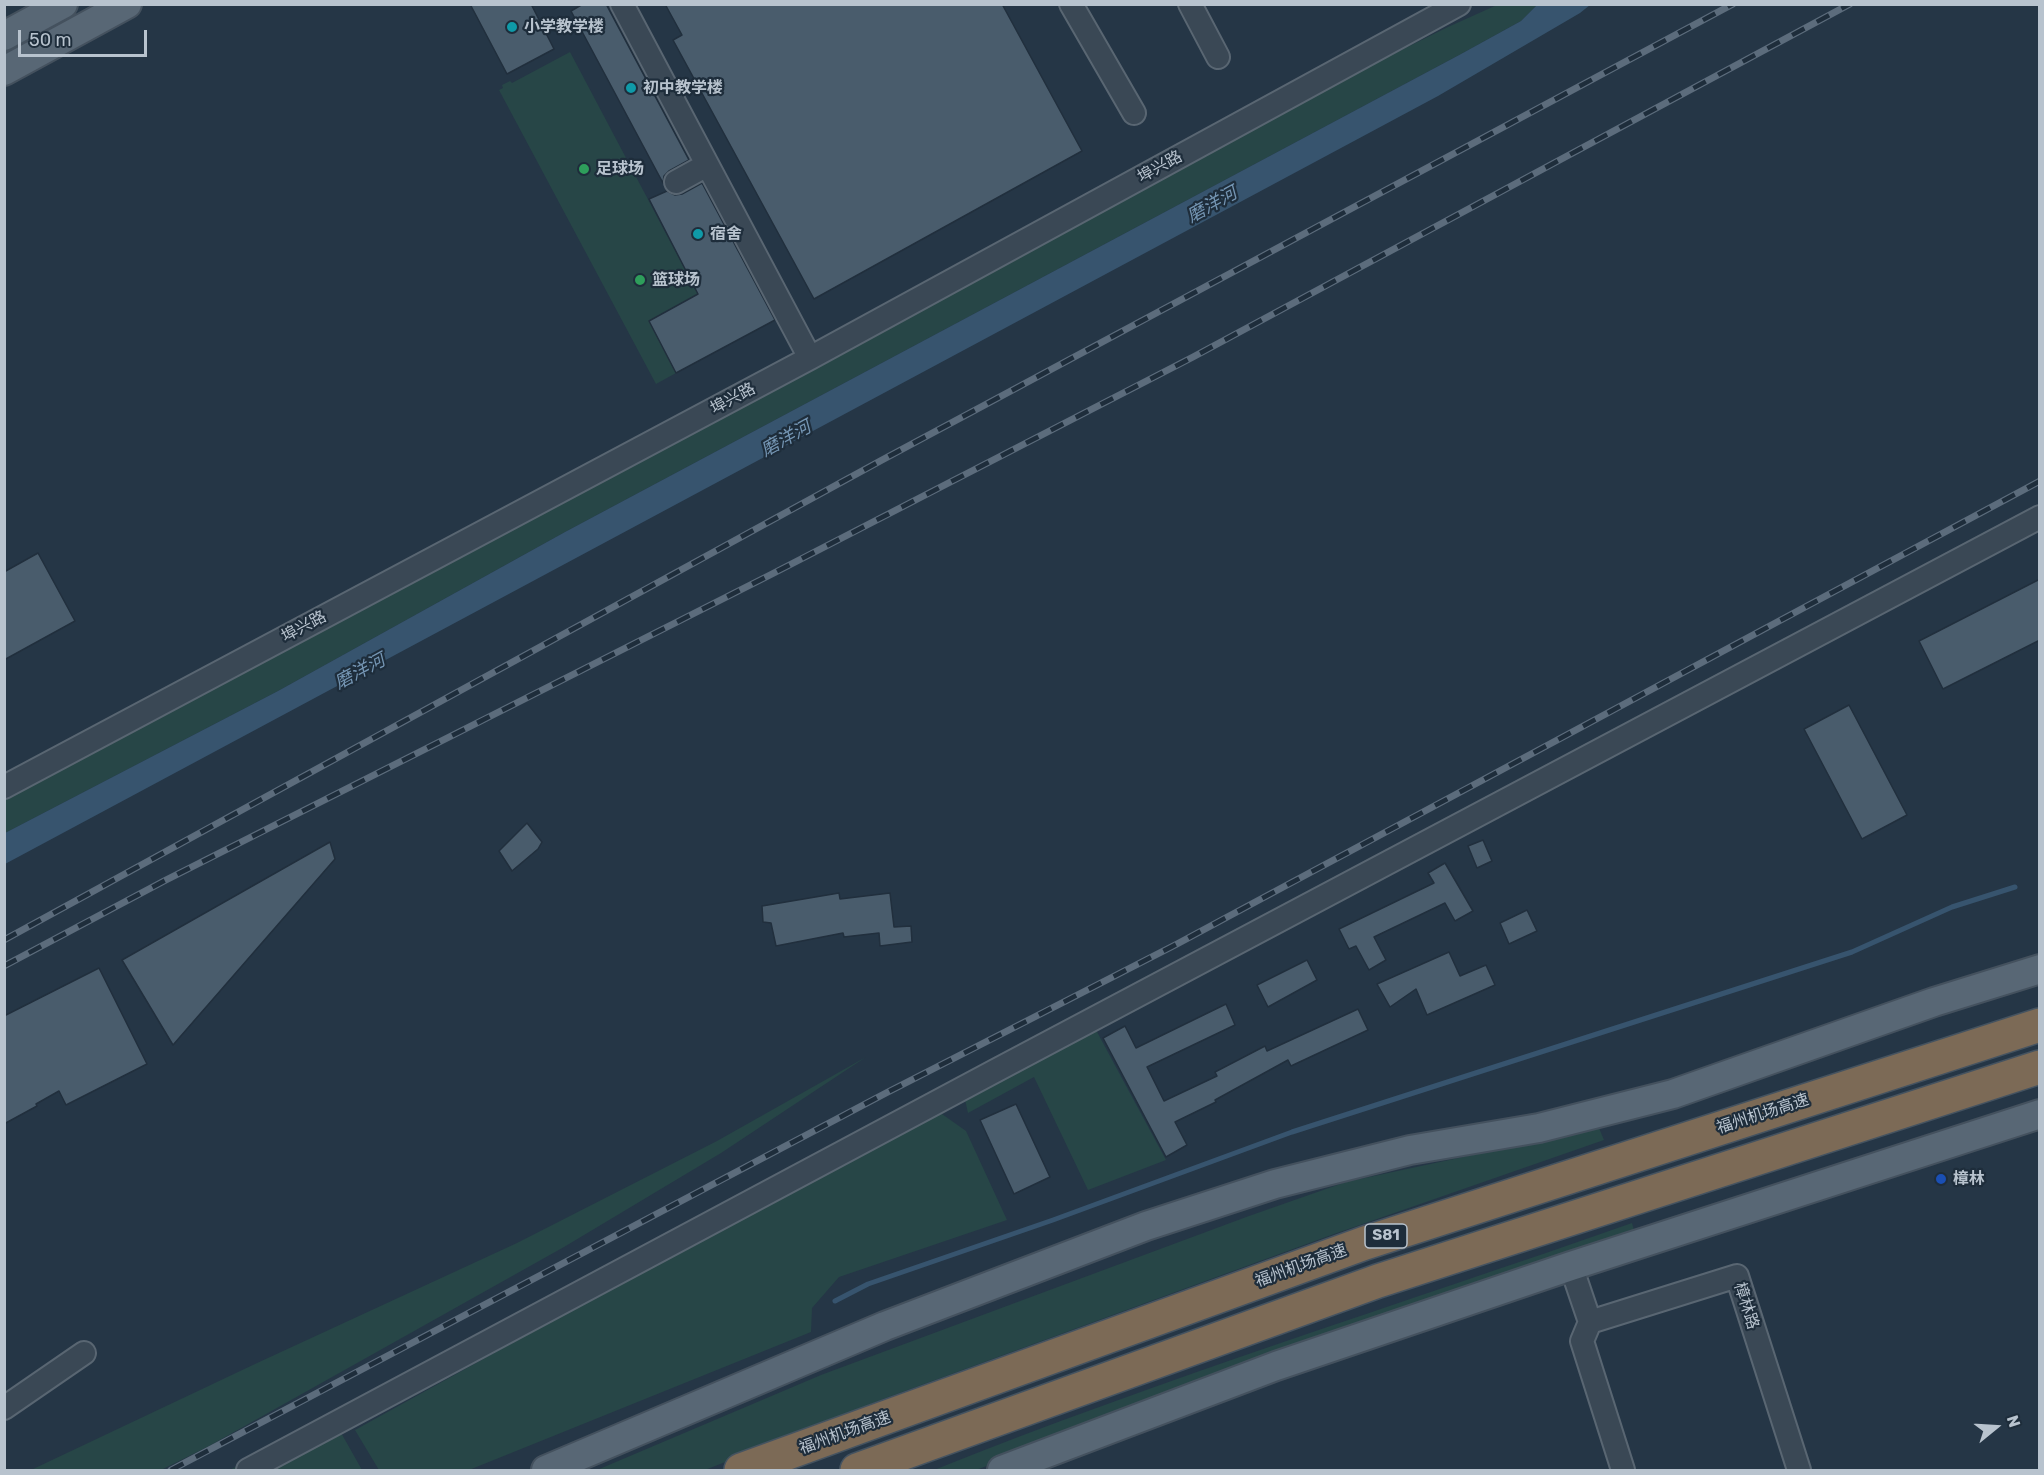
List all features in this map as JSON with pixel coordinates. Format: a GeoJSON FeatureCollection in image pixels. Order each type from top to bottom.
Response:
{"type":"FeatureCollection","features":[{"type":"Feature","properties":{"kind":"highway","name":"福州机场高速"},"geometry":{"type":"LineString","coordinates":[[741,1470],[1365,1243],[2040,1025]]}},
{"type":"Feature","properties":{"kind":"highway","name":"S81"},"geometry":{"type":"LineString","coordinates":[[857,1470],[1378,1281],[2040,1067]]}},
{"type":"Feature","properties":{"kind":"main road"},"geometry":{"type":"LineString","coordinates":[[4,36],[63,4]]}},
{"type":"Feature","properties":{"kind":"main road"},"geometry":{"type":"LineString","coordinates":[[4,71],[127,4]]}},
{"type":"Feature","properties":{"kind":"main road"},"geometry":{"type":"LineString","coordinates":[[546,1470],[885,1326],[1146,1226],[1275,1184],[1410,1150],[1539,1128],[1672,1095],[1934,1002],[2040,969]]}},
{"type":"Feature","properties":{"kind":"main road"},"geometry":{"type":"LineString","coordinates":[[1002,1470],[1276,1366],[1571,1266],[2040,1114]]}},
{"type":"Feature","properties":{"kind":"street"},"geometry":{"type":"LineString","coordinates":[[622,4],[810,358]]}},
{"type":"Feature","properties":{"kind":"street"},"geometry":{"type":"LineString","coordinates":[[1071,4],[1134,113]]}},
{"type":"Feature","properties":{"kind":"street"},"geometry":{"type":"LineString","coordinates":[[1190,4],[1218,57]]}},
{"type":"Feature","properties":{"kind":"street","name":"埠兴路"},"geometry":{"type":"LineString","coordinates":[[4,787],[810,358],[1459,4]]}},
{"type":"Feature","properties":{"kind":"street"},"geometry":{"type":"LineString","coordinates":[[676,182],[707,165]]}},
{"type":"Feature","properties":{"kind":"street"},"geometry":{"type":"LineString","coordinates":[[248,1470],[1005,1065],[2040,517]]}},
{"type":"Feature","properties":{"kind":"street"},"geometry":{"type":"LineString","coordinates":[[1571,1266],[1623,1470]]}},
{"type":"Feature","properties":{"kind":"street","name":"樟林路"},"geometry":{"type":"LineString","coordinates":[[1586,1332],[1737,1276],[1799,1470]]}},
{"type":"Feature","properties":{"kind":"street"},"geometry":{"type":"LineString","coordinates":[[4,1408],[84,1353]]}},
{"type":"Feature","properties":{"kind":"green space"},"geometry":{"type":"Polygon","coordinates":[[[1497,5],[1537,5],[1521,21],[1461,54],[565,532],[278,691],[5,833],[5,792],[1306,97],[1497,5]]]}},
{"type":"Feature","properties":{"kind":"green space"},"geometry":{"type":"Polygon","coordinates":[[[570,52],[698,294],[649,321],[676,373],[656,384],[499,90],[503,88],[502,85],[510,81],[512,83],[570,52]]]}},
{"type":"Feature","properties":{"kind":"green space"},"geometry":{"type":"Polygon","coordinates":[[[1096,1030],[1166,1160],[1088,1190],[1034,1077],[968,1113],[964,1095],[1096,1030]]]}},
{"type":"Feature","properties":{"kind":"green space"},"geometry":{"type":"Polygon","coordinates":[[[866,1057],[721,1153],[564,1247],[209,1446],[161,1470],[31,1470],[517,1243],[717,1141],[866,1057]]]}},
{"type":"Feature","properties":{"kind":"green space"},"geometry":{"type":"Polygon","coordinates":[[[942,1114],[966,1131],[1007,1220],[839,1277],[812,1308],[811,1332],[469,1470],[379,1470],[355,1430],[927,1116],[942,1114]]]}},
{"type":"Feature","properties":{"kind":"green space"},"geometry":{"type":"Polygon","coordinates":[[[1599,1128],[1604,1140],[1334,1234],[886,1398],[705,1470],[597,1470],[821,1375],[1346,1182],[1599,1128]]]}},
{"type":"Feature","properties":{"kind":"green space"},"geometry":{"type":"Polygon","coordinates":[[[1632,1223],[1635,1234],[1246,1369],[976,1470],[934,1470],[1194,1373],[1632,1223]]]}},
{"type":"Feature","properties":{"kind":"green space"},"geometry":{"type":"Polygon","coordinates":[[[331,1415],[362,1470],[230,1470],[331,1415]]]}},
{"type":"Feature","properties":{"kind":"water","name":"磨洋河"},"geometry":{"type":"Polygon","coordinates":[[[1537,5],[1590,5],[1438,96],[5,864],[5,833],[278,691],[565,532],[1461,54],[1521,21],[1537,5]]]}},
{"type":"Feature","properties":{"kind":"building","name":"小学教学楼"},"geometry":{"type":"Polygon","coordinates":[[[470,4],[531,4],[554,49],[507,74],[470,4]]]}},
{"type":"Feature","properties":{"kind":"building","name":"初中教学楼"},"geometry":{"type":"Polygon","coordinates":[[[583,4],[606,4],[689,160],[669,171],[664,176],[663,183],[571,11],[583,4]]]}},
{"type":"Feature","properties":{"kind":"building"},"geometry":{"type":"Polygon","coordinates":[[[665,4],[1002,4],[1082,151],[814,299],[673,40],[682,35],[665,4]]]}},
{"type":"Feature","properties":{"kind":"building"},"geometry":{"type":"Polygon","coordinates":[[[702,183],[775,320],[676,373],[649,321],[698,294],[649,199],[667,191],[675,195],[682,194],[702,183]]]}},
{"type":"Feature","properties":{"kind":"building"},"geometry":{"type":"Polygon","coordinates":[[[38,553],[75,621],[4,660],[4,572],[38,553]]]}},
{"type":"Feature","properties":{"kind":"building"},"geometry":{"type":"Polygon","coordinates":[[[2040,579],[2040,640],[1943,689],[1919,641],[2040,579]]]}},
{"type":"Feature","properties":{"kind":"building"},"geometry":{"type":"Polygon","coordinates":[[[1849,705],[1907,815],[1862,839],[1804,729],[1849,705]]]}},
{"type":"Feature","properties":{"kind":"building"},"geometry":{"type":"Polygon","coordinates":[[[527,823],[542,842],[538,849],[512,871],[499,851],[527,823]]]}},
{"type":"Feature","properties":{"kind":"building"},"geometry":{"type":"Polygon","coordinates":[[[1483,840],[1492,861],[1477,868],[1468,846],[1483,840]]]}},
{"type":"Feature","properties":{"kind":"building"},"geometry":{"type":"Polygon","coordinates":[[[330,842],[335,859],[173,1045],[122,960],[330,842]]]}},
{"type":"Feature","properties":{"kind":"building"},"geometry":{"type":"Polygon","coordinates":[[[1445,863],[1473,911],[1455,921],[1445,903],[1374,937],[1386,960],[1369,970],[1356,946],[1349,949],[1339,929],[1434,883],[1428,873],[1445,863]]]}},
{"type":"Feature","properties":{"kind":"building"},"geometry":{"type":"Polygon","coordinates":[[[839,893],[840,899],[890,893],[894,927],[911,926],[912,942],[880,946],[879,933],[844,937],[843,933],[776,946],[771,923],[763,922],[762,906],[839,893]]]}},
{"type":"Feature","properties":{"kind":"building"},"geometry":{"type":"Polygon","coordinates":[[[1527,910],[1537,931],[1509,944],[1500,923],[1527,910]]]}},
{"type":"Feature","properties":{"kind":"building"},"geometry":{"type":"Polygon","coordinates":[[[1449,952],[1460,976],[1486,965],[1495,985],[1427,1015],[1416,989],[1390,1007],[1377,984],[1449,952]]]}},
{"type":"Feature","properties":{"kind":"building"},"geometry":{"type":"Polygon","coordinates":[[[1307,960],[1317,980],[1268,1007],[1257,985],[1307,960]]]}},
{"type":"Feature","properties":{"kind":"building"},"geometry":{"type":"Polygon","coordinates":[[[99,968],[147,1064],[66,1105],[59,1091],[4,1124],[4,1016],[99,968]]]}},
{"type":"Feature","properties":{"kind":"building"},"geometry":{"type":"Polygon","coordinates":[[[1226,1004],[1235,1025],[1147,1067],[1164,1101],[1217,1076],[1215,1072],[1265,1046],[1267,1051],[1358,1009],[1368,1030],[1291,1066],[1288,1060],[1215,1100],[1216,1102],[1175,1122],[1187,1145],[1166,1157],[1103,1038],[1125,1026],[1136,1048],[1226,1004]]]}},
{"type":"Feature","properties":{"kind":"building"},"geometry":{"type":"Polygon","coordinates":[[[1016,1104],[1050,1177],[1014,1194],[980,1120],[1016,1104]]]}},
{"type":"Feature","properties":{"kind":"waterway"},"geometry":{"type":"LineString","coordinates":[[835,1301],[868,1284],[1053,1220],[1292,1132],[1852,952],[1952,907],[2015,887]]}},
{"type":"Feature","properties":{"kind":"railway"},"geometry":{"type":"LineString","coordinates":[[4,940],[882,460],[1733,4]]}},
{"type":"Feature","properties":{"kind":"railway"},"geometry":{"type":"LineString","coordinates":[[4,966],[164,881],[770,575],[1193,357],[1850,4]]}},
{"type":"Feature","properties":{"kind":"railway"},"geometry":{"type":"LineString","coordinates":[[171,1470],[886,1093],[1177,944],[2040,481]]}},
{"type":"Feature","properties":{"kind":"place","name":"小学教学楼"},"geometry":{"type":"Point","coordinates":[512,27]}},
{"type":"Feature","properties":{"kind":"place","name":"初中教学楼"},"geometry":{"type":"Point","coordinates":[631,88]}},
{"type":"Feature","properties":{"kind":"place","name":"足球场"},"geometry":{"type":"Point","coordinates":[584,169]}},
{"type":"Feature","properties":{"kind":"place","name":"宿舍"},"geometry":{"type":"Point","coordinates":[698,234]}},
{"type":"Feature","properties":{"kind":"place","name":"篮球场"},"geometry":{"type":"Point","coordinates":[640,280]}},
{"type":"Feature","properties":{"kind":"place","name":"樟林"},"geometry":{"type":"Point","coordinates":[1941,1179]}}]}
